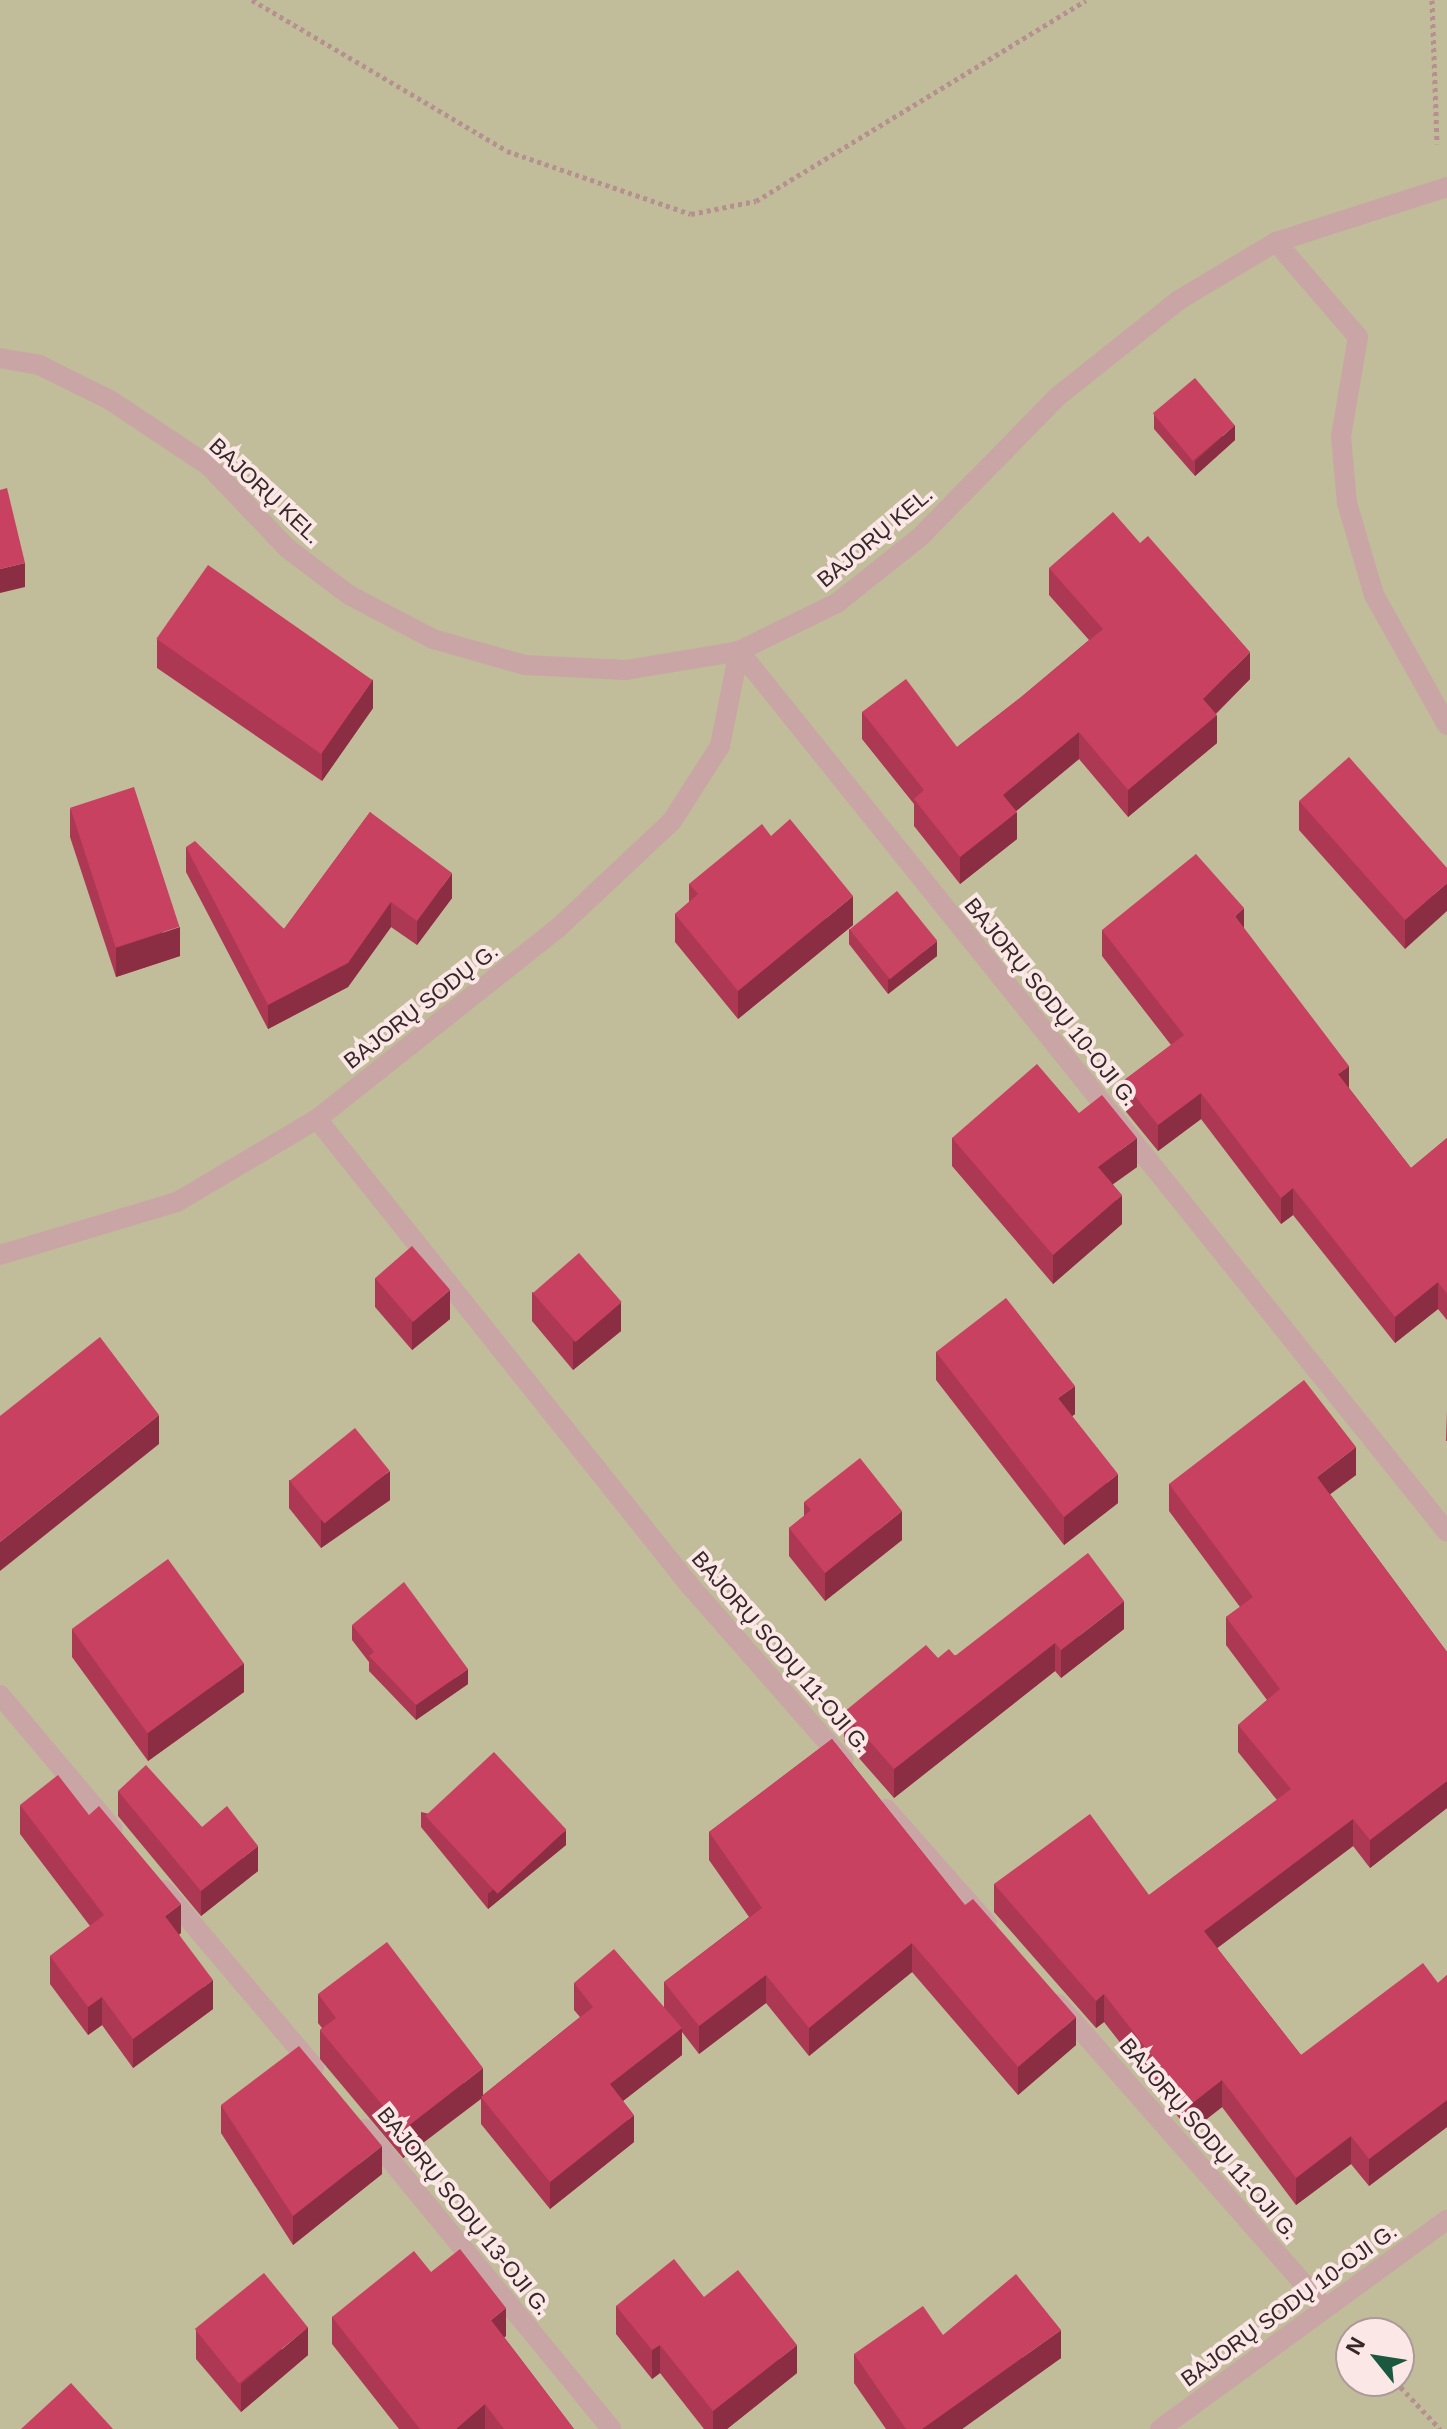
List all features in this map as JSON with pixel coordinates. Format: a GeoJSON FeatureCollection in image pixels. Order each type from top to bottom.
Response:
{"type":"FeatureCollection","features":[{"type":"Feature","properties":{"kind":"street","name":"BAJORŲ KEL."},"geometry":{"type":"LineString","coordinates":[[0,358],[39,365],[110,400],[209,466],[287,548],[349,595],[433,639],[525,665],[626,670],[739,651],[837,603],[920,537],[1057,397],[1179,300],[1276,242],[1443,188]]}},
{"type":"Feature","properties":{"kind":"street"},"geometry":{"type":"LineString","coordinates":[[1276,242],[1358,337],[1341,436],[1347,503],[1374,595],[1447,725]]}},
{"type":"Feature","properties":{"kind":"street","name":"BAJORŲ SODŲ G."},"geometry":{"type":"LineString","coordinates":[[0,1255],[177,1202],[317,1119],[557,929],[672,821],[720,746],[739,651]]}},
{"type":"Feature","properties":{"kind":"street","name":"BAJORŲ SODŲ 10-OJI G."},"geometry":{"type":"LineString","coordinates":[[739,651],[1447,1532]]}},
{"type":"Feature","properties":{"kind":"street","name":"BAJORŲ SODŲ 11-OJI G."},"geometry":{"type":"LineString","coordinates":[[317,1119],[692,1588],[998,1936]]}},
{"type":"Feature","properties":{"kind":"street"},"geometry":{"type":"LineString","coordinates":[[0,1695],[132,1852]]}},
{"type":"Feature","properties":{"kind":"street"},"geometry":{"type":"LineString","coordinates":[[153,1876],[325,2081]]}},
{"type":"Feature","properties":{"kind":"street","name":"BAJORŲ SODŲ 11-OJI G."},"geometry":{"type":"LineString","coordinates":[[1040,1984],[1325,2308]]}},
{"type":"Feature","properties":{"kind":"street","name":"BAJORŲ SODŲ 13-OJI G."},"geometry":{"type":"LineString","coordinates":[[346,2105],[611,2429]]}},
{"type":"Feature","properties":{"kind":"street","name":"BAJORŲ SODŲ 10-OJI G."},"geometry":{"type":"LineString","coordinates":[[1160,2429],[1447,2220]]}},
{"type":"Feature","properties":{"kind":"path"},"geometry":{"type":"LineString","coordinates":[[252,0],[507,151],[691,214],[756,201],[1086,0]]}},
{"type":"Feature","properties":{"kind":"path"},"geometry":{"type":"LineString","coordinates":[[1432,0],[1443,188]]}},
{"type":"Feature","properties":{"kind":"path"},"geometry":{"type":"LineString","coordinates":[[1410,2397],[1440,2429]]}},
{"type":"Feature","properties":{"kind":"shaded area"},"geometry":{"type":"Polygon","coordinates":[[[0,0],[1447,0],[1447,2429],[0,2429],[0,0]]]}},
{"type":"Feature","properties":{"kind":"building"},"geometry":{"type":"Polygon","coordinates":[[[1195,378],[1235,425],[1193,461],[1153,413],[1195,378]]]}},
{"type":"Feature","properties":{"kind":"building"},"geometry":{"type":"Polygon","coordinates":[[[7,488],[25,563],[0,569],[0,490],[7,488]]]}},
{"type":"Feature","properties":{"kind":"building"},"geometry":{"type":"Polygon","coordinates":[[[1113,512],[1140,543],[1148,536],[1250,652],[1203,699],[1217,715],[1128,790],[1079,732],[1003,795],[1017,812],[960,857],[914,799],[924,790],[862,712],[906,679],[957,747],[1020,698],[1103,629],[1049,568],[1113,512]]]}},
{"type":"Feature","properties":{"kind":"building"},"geometry":{"type":"Polygon","coordinates":[[[208,565],[373,680],[321,754],[156,639],[208,565]]]}},
{"type":"Feature","properties":{"kind":"building"},"geometry":{"type":"Polygon","coordinates":[[[1349,757],[1447,868],[1447,883],[1405,920],[1299,801],[1349,757]]]}},
{"type":"Feature","properties":{"kind":"building"},"geometry":{"type":"Polygon","coordinates":[[[134,787],[179,927],[116,948],[70,808],[134,787]]]}},
{"type":"Feature","properties":{"kind":"building"},"geometry":{"type":"Polygon","coordinates":[[[370,812],[452,873],[417,921],[391,902],[348,963],[268,1005],[186,847],[195,841],[284,929],[370,812]]]}},
{"type":"Feature","properties":{"kind":"building"},"geometry":{"type":"Polygon","coordinates":[[[790,819],[853,896],[738,991],[675,914],[698,894],[689,884],[762,824],[771,836],[790,819]]]}},
{"type":"Feature","properties":{"kind":"building"},"geometry":{"type":"Polygon","coordinates":[[[1196,854],[1244,908],[1235,916],[1349,1066],[1338,1074],[1411,1168],[1447,1138],[1447,1294],[1438,1282],[1395,1317],[1293,1188],[1281,1198],[1201,1093],[1158,1125],[1123,1081],[1184,1035],[1102,930],[1196,854]]]}},
{"type":"Feature","properties":{"kind":"building"},"geometry":{"type":"Polygon","coordinates":[[[897,891],[937,941],[890,979],[850,929],[897,891]]]}},
{"type":"Feature","properties":{"kind":"building"},"geometry":{"type":"Polygon","coordinates":[[[1037,1064],[1079,1113],[1102,1095],[1137,1138],[1098,1167],[1122,1195],[1053,1255],[952,1138],[1037,1064]]]}},
{"type":"Feature","properties":{"kind":"building"},"geometry":{"type":"Polygon","coordinates":[[[412,1246],[450,1290],[413,1322],[375,1278],[412,1246]]]}},
{"type":"Feature","properties":{"kind":"building"},"geometry":{"type":"Polygon","coordinates":[[[579,1253],[622,1302],[576,1342],[533,1293],[579,1253]]]}},
{"type":"Feature","properties":{"kind":"building"},"geometry":{"type":"Polygon","coordinates":[[[1006,1298],[1075,1386],[1058,1398],[1118,1474],[1064,1517],[936,1352],[1006,1298]]]}},
{"type":"Feature","properties":{"kind":"building"},"geometry":{"type":"Polygon","coordinates":[[[100,1337],[159,1415],[0,1542],[0,1416],[100,1337]]]}},
{"type":"Feature","properties":{"kind":"building"},"geometry":{"type":"Polygon","coordinates":[[[1304,1380],[1356,1447],[1317,1477],[1447,1652],[1447,1781],[1370,1840],[1353,1819],[1204,1931],[1301,2055],[1423,1963],[1438,1983],[1447,1975],[1447,2100],[1369,2159],[1351,2136],[1296,2178],[1222,2080],[1190,2105],[1104,1994],[1096,2001],[994,1884],[1090,1814],[1149,1895],[1291,1789],[1238,1725],[1280,1689],[1226,1617],[1253,1597],[1169,1484],[1304,1380]]]}},
{"type":"Feature","properties":{"kind":"building"},"geometry":{"type":"Polygon","coordinates":[[[355,1428],[390,1471],[324,1524],[290,1481],[355,1428]]]}},
{"type":"Feature","properties":{"kind":"building"},"geometry":{"type":"Polygon","coordinates":[[[860,1458],[902,1511],[825,1573],[789,1528],[811,1510],[804,1502],[860,1458]]]}},
{"type":"Feature","properties":{"kind":"building"},"geometry":{"type":"Polygon","coordinates":[[[1088,1553],[1124,1601],[1061,1650],[1055,1643],[894,1769],[844,1712],[926,1645],[938,1658],[949,1649],[955,1656],[1088,1553]]]}},
{"type":"Feature","properties":{"kind":"building"},"geometry":{"type":"Polygon","coordinates":[[[168,1559],[244,1663],[148,1733],[72,1629],[168,1559]]]}},
{"type":"Feature","properties":{"kind":"building"},"geometry":{"type":"Polygon","coordinates":[[[404,1582],[468,1669],[416,1705],[369,1656],[374,1652],[352,1625],[404,1582]]]}},
{"type":"Feature","properties":{"kind":"building"},"geometry":{"type":"Polygon","coordinates":[[[832,1739],[965,1905],[973,1899],[1076,2017],[1018,2067],[912,1943],[809,2028],[766,1975],[699,2026],[664,1982],[762,1908],[709,1832],[832,1739]]]}},
{"type":"Feature","properties":{"kind":"building"},"geometry":{"type":"Polygon","coordinates":[[[494,1752],[566,1830],[498,1894],[425,1816],[494,1752]]]}},
{"type":"Feature","properties":{"kind":"building"},"geometry":{"type":"Polygon","coordinates":[[[146,1765],[202,1827],[227,1806],[258,1846],[201,1891],[118,1791],[146,1765]]]}},
{"type":"Feature","properties":{"kind":"building"},"geometry":{"type":"Polygon","coordinates":[[[58,1775],[89,1815],[99,1806],[181,1904],[165,1916],[213,1980],[133,2039],[102,1997],[88,2007],[50,1956],[104,1915],[20,1805],[58,1775]]]}},
{"type":"Feature","properties":{"kind":"building"},"geometry":{"type":"Polygon","coordinates":[[[387,1942],[483,2068],[403,2130],[320,2030],[336,2018],[318,1994],[387,1942]]]}},
{"type":"Feature","properties":{"kind":"building"},"geometry":{"type":"Polygon","coordinates":[[[614,1949],[682,2028],[610,2084],[634,2115],[550,2182],[481,2097],[593,2007],[574,1983],[614,1949]]]}},
{"type":"Feature","properties":{"kind":"building"},"geometry":{"type":"Polygon","coordinates":[[[299,2046],[382,2146],[293,2216],[221,2105],[299,2046]]]}},
{"type":"Feature","properties":{"kind":"building"},"geometry":{"type":"Polygon","coordinates":[[[460,2249],[506,2308],[491,2320],[574,2429],[504,2429],[485,2404],[456,2429],[420,2429],[332,2317],[414,2251],[431,2272],[460,2249]]]}},
{"type":"Feature","properties":{"kind":"building"},"geometry":{"type":"Polygon","coordinates":[[[674,2259],[704,2297],[738,2270],[797,2345],[713,2411],[660,2345],[652,2350],[616,2306],[674,2259]]]}},
{"type":"Feature","properties":{"kind":"building"},"geometry":{"type":"Polygon","coordinates":[[[264,2273],[308,2327],[239,2383],[195,2329],[264,2273]]]}},
{"type":"Feature","properties":{"kind":"building"},"geometry":{"type":"Polygon","coordinates":[[[1016,2274],[1061,2330],[922,2429],[906,2429],[854,2354],[923,2306],[943,2335],[1016,2274]]]}},
{"type":"Feature","properties":{"kind":"building"},"geometry":{"type":"Polygon","coordinates":[[[71,2383],[113,2429],[21,2429],[71,2383]]]}}]}
